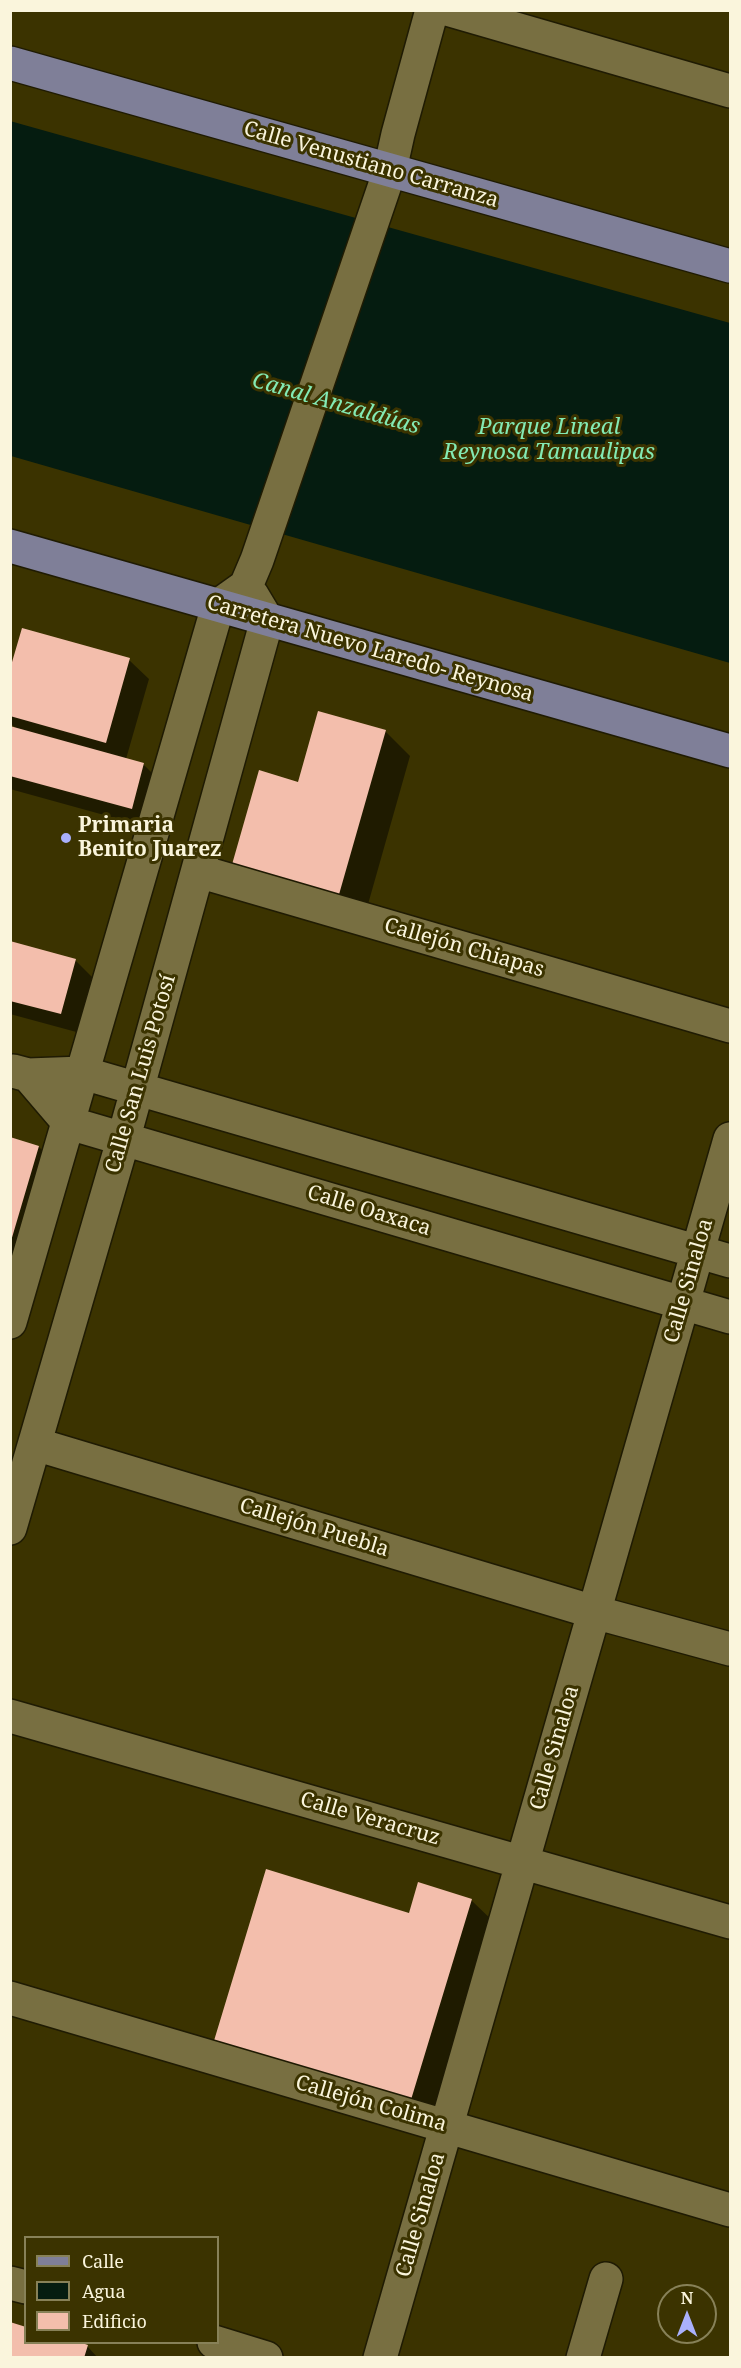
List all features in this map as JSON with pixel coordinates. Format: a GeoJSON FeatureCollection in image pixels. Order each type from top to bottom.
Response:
{"type":"FeatureCollection","features":[{"type":"Feature","properties":{"kind":"main road","name":"Calle Venustiano Carranza"},"geometry":{"type":"LineString","coordinates":[[10,63],[730,266]]}},
{"type":"Feature","properties":{"kind":"main road","name":"Carretera Nuevo Laredo- Reynosa"},"geometry":{"type":"LineString","coordinates":[[10,546],[730,751]]}},
{"type":"Feature","properties":{"kind":"street"},"geometry":{"type":"LineString","coordinates":[[10,1322],[218,606],[251,573],[390,170],[432,10]]}},
{"type":"Feature","properties":{"kind":"street"},"geometry":{"type":"LineString","coordinates":[[450,10],[730,91]]}},
{"type":"Feature","properties":{"kind":"street"},"geometry":{"type":"LineString","coordinates":[[251,573],[267,620]]}},
{"type":"Feature","properties":{"kind":"street","name":"Calle San Luis Potosí"},"geometry":{"type":"LineString","coordinates":[[10,1528],[124,1137],[267,620]]}},
{"type":"Feature","properties":{"kind":"street","name":"Callejón Chiapas"},"geometry":{"type":"LineString","coordinates":[[198,871],[730,1026]]}},
{"type":"Feature","properties":{"kind":"street"},"geometry":{"type":"LineString","coordinates":[[19,1073],[83,1073],[730,1261]]}},
{"type":"Feature","properties":{"kind":"street"},"geometry":{"type":"LineString","coordinates":[[19,1073],[69,1123]]}},
{"type":"Feature","properties":{"kind":"street","name":"Calle Oaxaca"},"geometry":{"type":"LineString","coordinates":[[69,1123],[124,1137],[730,1317]]}},
{"type":"Feature","properties":{"kind":"street","name":"Calle Sinaloa"},"geometry":{"type":"LineString","coordinates":[[380,2358],[730,1138]]}},
{"type":"Feature","properties":{"kind":"street","name":"Callejón Puebla"},"geometry":{"type":"LineString","coordinates":[[35,1444],[594,1612],[730,1649]]}},
{"type":"Feature","properties":{"kind":"street","name":"Calle Veracruz"},"geometry":{"type":"LineString","coordinates":[[10,1716],[730,1922]]}},
{"type":"Feature","properties":{"kind":"street","name":"Callejón Colima"},"geometry":{"type":"LineString","coordinates":[[10,1998],[730,2210]]}},
{"type":"Feature","properties":{"kind":"street"},"geometry":{"type":"LineString","coordinates":[[583,2358],[606,2279]]}},
{"type":"Feature","properties":{"kind":"street"},"geometry":{"type":"LineString","coordinates":[[217,2344],[266,2358]]}},
{"type":"Feature","properties":{"kind":"water","name":"Parque Lineal Reynosa Tamaulipas"},"geometry":{"type":"Polygon","coordinates":[[[10,121],[730,323],[730,663],[11,456],[10,121]]]}},
{"type":"Feature","properties":{"kind":"building"},"geometry":{"type":"Polygon","coordinates":[[[22,628],[130,658],[106,743],[10,716],[10,669],[22,628]]]}},
{"type":"Feature","properties":{"kind":"building"},"geometry":{"type":"Polygon","coordinates":[[[318,711],[386,730],[338,898],[231,868],[259,770],[298,782],[318,711]]]}},
{"type":"Feature","properties":{"kind":"building"},"geometry":{"type":"Polygon","coordinates":[[[10,726],[144,763],[132,809],[10,776],[10,726]]]}},
{"type":"Feature","properties":{"kind":"building"},"geometry":{"type":"Polygon","coordinates":[[[10,941],[76,959],[61,1014],[10,1001],[10,941]]]}},
{"type":"Feature","properties":{"kind":"building"},"geometry":{"type":"Polygon","coordinates":[[[10,1137],[39,1146],[11,1241],[10,1241],[10,1137]]]}},
{"type":"Feature","properties":{"kind":"building"},"geometry":{"type":"Polygon","coordinates":[[[266,1869],[409,1913],[418,1882],[472,1899],[410,2103],[213,2044],[266,1869]]]}},
{"type":"Feature","properties":{"kind":"building"},"geometry":{"type":"Polygon","coordinates":[[[10,2322],[24,2326],[24,2344],[88,2345],[84,2358],[10,2358],[10,2322]]]}},
{"type":"Feature","properties":{"kind":"place","name":"Primaria Benito Juarez"},"geometry":{"type":"Point","coordinates":[66,838]}},
{"type":"Feature","properties":{"kind":"water label","name":"Canal Anzaldúas"},"geometry":{"type":"Point","coordinates":[336,404]}}]}
